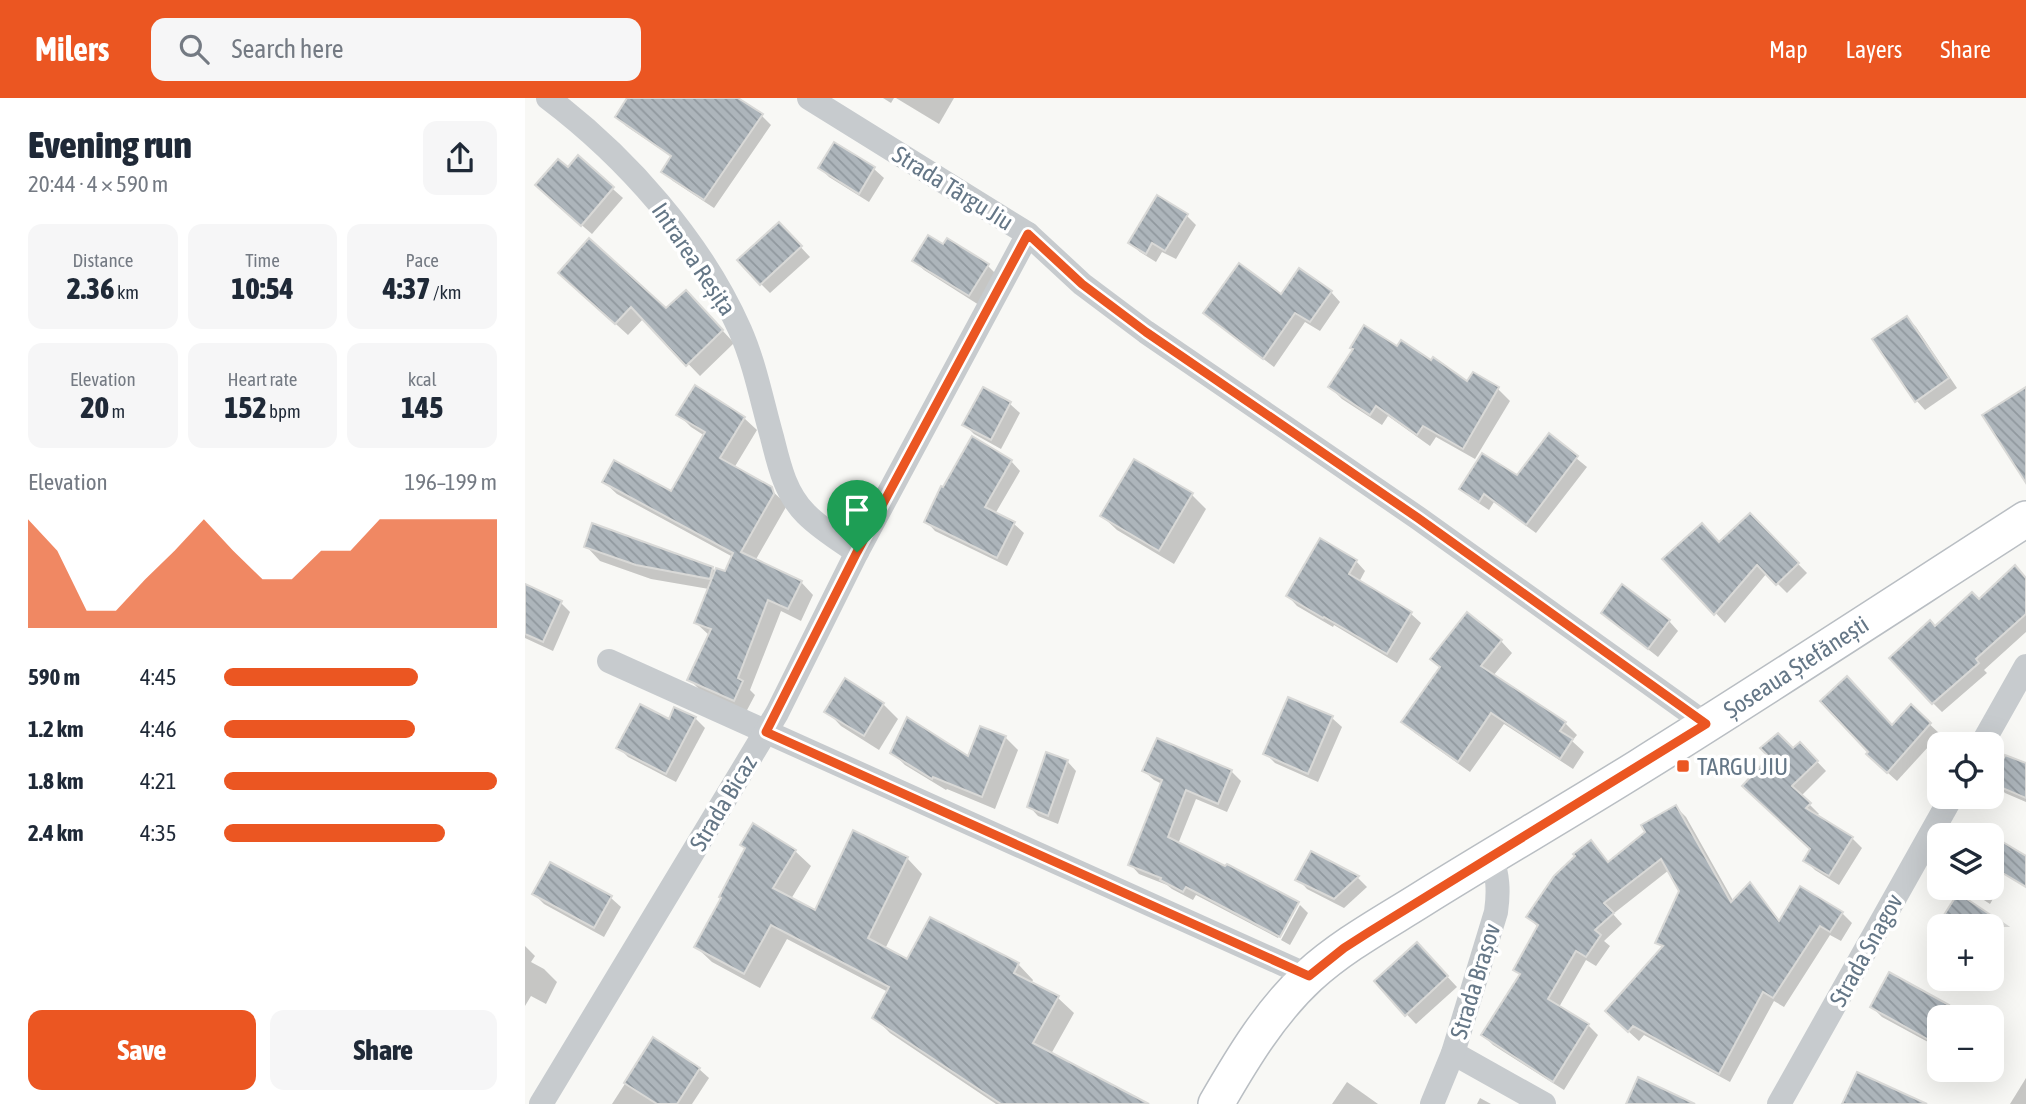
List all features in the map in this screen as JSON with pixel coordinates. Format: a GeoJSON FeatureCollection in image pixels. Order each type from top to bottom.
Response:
{"type":"FeatureCollection","features":[{"type":"Feature","properties":{"kind":"main road","name":"Șoseaua Ștefănești"},"geometry":{"type":"LineString","coordinates":[[1216,1104],[1270,1020],[1309,976],[1344,948],[1706,724],[2026,519]]}},
{"type":"Feature","properties":{"kind":"street","name":"Intrarea Reșița"},"geometry":{"type":"LineString","coordinates":[[548,98],[607,148],[642,184],[685,237],[720,289],[741,331],[783,480],[805,513],[828,533],[857,552]]}},
{"type":"Feature","properties":{"kind":"street","name":"Strada Târgu Jiu"},"geometry":{"type":"LineString","coordinates":[[809,98],[1028,234],[1082,284],[1146,332],[1418,518],[1706,724]]}},
{"type":"Feature","properties":{"kind":"street","name":"Strada Bicaz"},"geometry":{"type":"LineString","coordinates":[[541,1104],[766,732],[857,552],[1028,234]]}},
{"type":"Feature","properties":{"kind":"street"},"geometry":{"type":"LineString","coordinates":[[610,661],[1309,976]]}},
{"type":"Feature","properties":{"kind":"street"},"geometry":{"type":"LineString","coordinates":[[1989,732],[2026,666]]}},
{"type":"Feature","properties":{"kind":"street","name":"Strada Snagov"},"geometry":{"type":"LineString","coordinates":[[1779,1104],[1945,809]]}},
{"type":"Feature","properties":{"kind":"street","name":"Strada Brașov"},"geometry":{"type":"LineString","coordinates":[[1432,1104],[1453,1053],[1496,912],[1499,891],[1497,872],[1491,856]]}},
{"type":"Feature","properties":{"kind":"street"},"geometry":{"type":"LineString","coordinates":[[1453,1053],[1544,1104]]}},
{"type":"Feature","properties":{"kind":"building"},"geometry":{"type":"Polygon","coordinates":[[[627,98],[738,98],[763,114],[704,200],[661,172],[671,156],[615,117],[627,98]]]}},
{"type":"Feature","properties":{"kind":"building"},"geometry":{"type":"Polygon","coordinates":[[[834,142],[875,167],[859,194],[818,168],[834,142]]]}},
{"type":"Feature","properties":{"kind":"building"},"geometry":{"type":"Polygon","coordinates":[[[578,155],[614,187],[581,226],[535,185],[558,159],[568,167],[578,155]]]}},
{"type":"Feature","properties":{"kind":"building"},"geometry":{"type":"Polygon","coordinates":[[[1157,195],[1188,214],[1165,251],[1152,243],[1146,254],[1128,243],[1157,195]]]}},
{"type":"Feature","properties":{"kind":"building"},"geometry":{"type":"Polygon","coordinates":[[[779,222],[802,246],[760,285],[737,260],[779,222]]]}},
{"type":"Feature","properties":{"kind":"building"},"geometry":{"type":"Polygon","coordinates":[[[928,235],[943,244],[947,238],[989,264],[969,296],[912,261],[928,235]]]}},
{"type":"Feature","properties":{"kind":"building"},"geometry":{"type":"Polygon","coordinates":[[[589,238],[666,308],[686,290],[723,330],[686,366],[631,307],[615,324],[558,273],[589,238]]]}},
{"type":"Feature","properties":{"kind":"building"},"geometry":{"type":"Polygon","coordinates":[[[1239,263],[1281,294],[1299,268],[1332,291],[1310,322],[1295,313],[1263,359],[1203,313],[1239,263]]]}},
{"type":"Feature","properties":{"kind":"building"},"geometry":{"type":"Polygon","coordinates":[[[1907,316],[1949,378],[1915,402],[1872,339],[1907,316]]]}},
{"type":"Feature","properties":{"kind":"building"},"geometry":{"type":"Polygon","coordinates":[[[1364,325],[1397,346],[1401,340],[1431,360],[1433,357],[1467,381],[1473,372],[1499,387],[1463,449],[1423,426],[1417,435],[1376,406],[1370,415],[1328,387],[1353,349],[1350,348],[1364,325]]]}},
{"type":"Feature","properties":{"kind":"building"},"geometry":{"type":"Polygon","coordinates":[[[695,385],[745,417],[720,458],[772,487],[774,494],[741,552],[802,581],[788,609],[768,600],[738,678],[743,681],[734,701],[687,680],[711,629],[694,623],[716,568],[725,571],[733,553],[602,482],[614,460],[671,491],[705,432],[676,415],[695,385]]]}},
{"type":"Feature","properties":{"kind":"building"},"geometry":{"type":"Polygon","coordinates":[[[983,387],[1011,402],[991,440],[962,425],[983,387]]]}},
{"type":"Feature","properties":{"kind":"building"},"geometry":{"type":"Polygon","coordinates":[[[2026,387],[2026,483],[1982,415],[2026,387]]]}},
{"type":"Feature","properties":{"kind":"building"},"geometry":{"type":"Polygon","coordinates":[[[1549,433],[1578,456],[1526,525],[1484,494],[1479,502],[1459,489],[1482,453],[1517,475],[1549,433]]]}},
{"type":"Feature","properties":{"kind":"building"},"geometry":{"type":"Polygon","coordinates":[[[972,436],[1012,460],[985,507],[1015,522],[997,558],[924,522],[941,486],[943,487],[972,436]]]}},
{"type":"Feature","properties":{"kind":"building"},"geometry":{"type":"Polygon","coordinates":[[[1134,459],[1193,493],[1159,551],[1100,516],[1134,459]]]}},
{"type":"Feature","properties":{"kind":"building"},"geometry":{"type":"Polygon","coordinates":[[[1750,513],[1799,563],[1776,585],[1757,565],[1714,615],[1662,559],[1702,523],[1719,542],[1750,513]]]}},
{"type":"Feature","properties":{"kind":"building"},"geometry":{"type":"Polygon","coordinates":[[[592,523],[713,567],[710,579],[636,565],[584,547],[592,523]]]}},
{"type":"Feature","properties":{"kind":"building"},"geometry":{"type":"Polygon","coordinates":[[[1320,538],[1357,560],[1349,574],[1412,612],[1387,654],[1286,596],[1320,538]]]}},
{"type":"Feature","properties":{"kind":"building"},"geometry":{"type":"Polygon","coordinates":[[[2015,565],[2026,578],[2026,614],[1976,659],[1979,663],[1932,704],[1889,658],[1930,620],[1935,626],[1972,592],[1979,599],[2015,565]]]}},
{"type":"Feature","properties":{"kind":"building"},"geometry":{"type":"Polygon","coordinates":[[[525,584],[562,601],[543,642],[525,634],[525,584]]]}},
{"type":"Feature","properties":{"kind":"building"},"geometry":{"type":"Polygon","coordinates":[[[1622,584],[1670,620],[1648,649],[1601,613],[1622,584]]]}},
{"type":"Feature","properties":{"kind":"building"},"geometry":{"type":"Polygon","coordinates":[[[1467,612],[1502,640],[1481,666],[1566,722],[1560,731],[1573,739],[1560,759],[1491,713],[1458,762],[1401,722],[1440,667],[1430,659],[1467,612]]]}},
{"type":"Feature","properties":{"kind":"building"},"geometry":{"type":"Polygon","coordinates":[[[1847,676],[1892,725],[1911,704],[1931,723],[1887,773],[1866,754],[1868,752],[1820,701],[1847,676]]]}},
{"type":"Feature","properties":{"kind":"building"},"geometry":{"type":"Polygon","coordinates":[[[845,678],[884,703],[864,736],[824,712],[845,678]]]}},
{"type":"Feature","properties":{"kind":"building"},"geometry":{"type":"Polygon","coordinates":[[[1288,697],[1333,716],[1308,774],[1263,754],[1288,697]]]}},
{"type":"Feature","properties":{"kind":"building"},"geometry":{"type":"Polygon","coordinates":[[[640,704],[669,719],[674,707],[696,717],[666,774],[616,748],[640,704]]]}},
{"type":"Feature","properties":{"kind":"building"},"geometry":{"type":"Polygon","coordinates":[[[907,717],[968,756],[980,726],[1006,736],[982,797],[933,777],[932,779],[890,753],[907,717]]]}},
{"type":"Feature","properties":{"kind":"building"},"geometry":{"type":"Polygon","coordinates":[[[1778,733],[1793,748],[1800,742],[1818,761],[1792,786],[1811,803],[1806,808],[1853,837],[1829,876],[1803,861],[1810,849],[1742,786],[1769,757],[1760,748],[1778,733]]]}},
{"type":"Feature","properties":{"kind":"building"},"geometry":{"type":"Polygon","coordinates":[[[1157,738],[1232,770],[1218,804],[1186,790],[1168,837],[1299,902],[1280,937],[1186,887],[1183,892],[1160,880],[1161,878],[1128,865],[1162,780],[1142,771],[1157,738]]]}},
{"type":"Feature","properties":{"kind":"building"},"geometry":{"type":"Polygon","coordinates":[[[1046,752],[1068,760],[1048,816],[1027,807],[1046,752]]]}},
{"type":"Feature","properties":{"kind":"building"},"geometry":{"type":"Polygon","coordinates":[[[2005,755],[2026,763],[2026,798],[2004,789],[2005,755]]]}},
{"type":"Feature","properties":{"kind":"building"},"geometry":{"type":"Polygon","coordinates":[[[1676,805],[1731,902],[1750,882],[1779,921],[1800,886],[1843,912],[1830,932],[1820,926],[1773,998],[1763,992],[1719,1074],[1633,1026],[1628,1032],[1605,1011],[1663,946],[1655,943],[1679,891],[1661,859],[1604,903],[1614,913],[1595,930],[1601,935],[1586,957],[1576,951],[1548,999],[1589,1024],[1553,1082],[1481,1035],[1520,974],[1513,970],[1538,925],[1526,917],[1554,876],[1575,856],[1573,854],[1591,840],[1608,862],[1645,832],[1641,825],[1676,805]]]}},
{"type":"Feature","properties":{"kind":"building"},"geometry":{"type":"Polygon","coordinates":[[[753,823],[796,850],[773,888],[815,910],[853,830],[908,857],[868,938],[907,959],[930,917],[1019,963],[1014,973],[1059,996],[1033,1043],[1149,1104],[1001,1104],[872,1018],[889,987],[771,925],[744,974],[694,947],[745,848],[740,845],[753,823]]]}},
{"type":"Feature","properties":{"kind":"building"},"geometry":{"type":"Polygon","coordinates":[[[2004,843],[2026,856],[2026,887],[2004,874],[2004,843]]]}},
{"type":"Feature","properties":{"kind":"building"},"geometry":{"type":"Polygon","coordinates":[[[1311,851],[1359,876],[1334,899],[1295,880],[1311,851]]]}},
{"type":"Feature","properties":{"kind":"building"},"geometry":{"type":"Polygon","coordinates":[[[550,862],[612,896],[594,928],[532,894],[550,862]]]}},
{"type":"Feature","properties":{"kind":"building"},"geometry":{"type":"Polygon","coordinates":[[[1954,900],[1968,900],[1989,914],[1945,914],[1954,900]]]}},
{"type":"Feature","properties":{"kind":"building"},"geometry":{"type":"Polygon","coordinates":[[[1417,942],[1448,976],[1405,1016],[1374,981],[1417,942]]]}},
{"type":"Feature","properties":{"kind":"building"},"geometry":{"type":"Polygon","coordinates":[[[1889,972],[1949,1005],[1927,1005],[1927,1039],[1870,1007],[1889,972]]]}},
{"type":"Feature","properties":{"kind":"building"},"geometry":{"type":"Polygon","coordinates":[[[653,1037],[700,1068],[677,1104],[657,1104],[624,1083],[653,1037]]]}},
{"type":"Feature","properties":{"kind":"building"},"geometry":{"type":"Polygon","coordinates":[[[1857,1072],[1927,1104],[1842,1104],[1857,1072]]]}},
{"type":"Feature","properties":{"kind":"building"},"geometry":{"type":"Polygon","coordinates":[[[1638,1077],[1695,1104],[1626,1104],[1638,1077]]]}},
{"type":"Feature","properties":{"kind":"place","name":"TARGU JIU"},"geometry":{"type":"Point","coordinates":[1683,766]}},
{"type":"Feature","properties":{"kind":"route"},"geometry":{"type":"LineString","coordinates":[[1028,234],[1082,284],[1146,332],[1418,518],[1706,724],[1369,932],[1309,976],[766,732],[857,552],[1028,234]]}}]}
